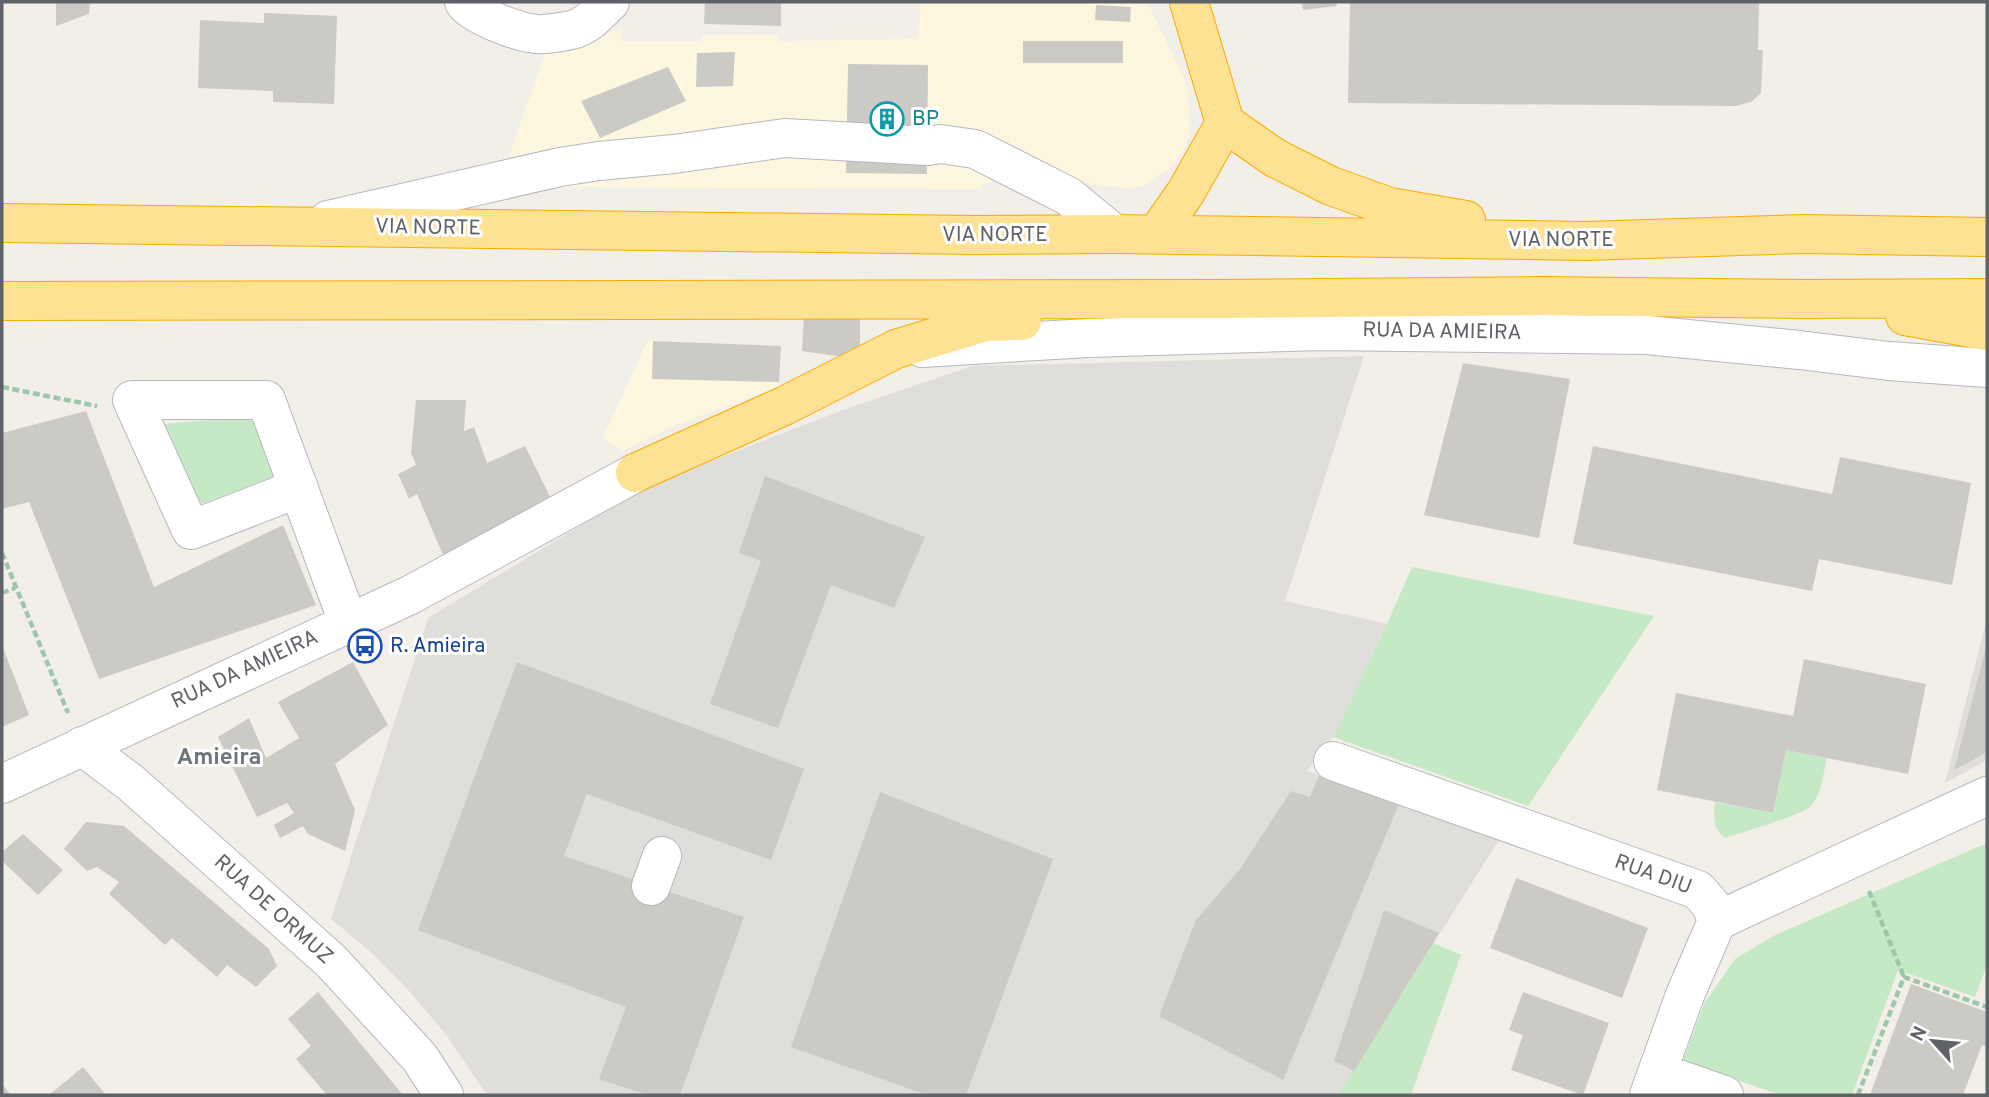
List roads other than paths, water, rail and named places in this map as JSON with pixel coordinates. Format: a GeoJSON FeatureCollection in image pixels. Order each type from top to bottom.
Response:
{"type":"FeatureCollection","features":[{"type":"Feature","properties":{"kind":"highway"},"geometry":{"type":"LineString","coordinates":[[1189,2],[1225,123],[1275,158],[1331,186],[1390,207],[1586,241]]}},
{"type":"Feature","properties":{"kind":"highway"},"geometry":{"type":"LineString","coordinates":[[1156,235],[1186,192],[1225,123]]}},
{"type":"Feature","properties":{"kind":"highway","name":"VIA NORTE"},"geometry":{"type":"LineString","coordinates":[[2,223],[1586,241],[1803,234],[1987,237]]}},
{"type":"Feature","properties":{"kind":"highway"},"geometry":{"type":"LineString","coordinates":[[2,301],[1541,296],[1987,298]]}},
{"type":"Feature","properties":{"kind":"highway"},"geometry":{"type":"LineString","coordinates":[[635,473],[784,407],[896,349],[985,322],[1055,320],[1222,299]]}},
{"type":"Feature","properties":{"kind":"highway"},"geometry":{"type":"LineString","coordinates":[[1807,299],[1987,331]]}},
{"type":"Feature","properties":{"kind":"street"},"geometry":{"type":"LineString","coordinates":[[490,8],[538,34],[575,29],[593,19],[610,2]]}},
{"type":"Feature","properties":{"kind":"street"},"geometry":{"type":"LineString","coordinates":[[298,227],[560,167],[785,138],[928,146],[940,144],[975,149],[1068,196],[1114,234]]}},
{"type":"Feature","properties":{"kind":"street","name":"RUA DA AMIEIRA"},"geometry":{"type":"LineString","coordinates":[[896,349],[1088,338],[1322,331],[1633,335],[1785,348],[1889,361],[1987,368]]}},
{"type":"Feature","properties":{"kind":"street"},"geometry":{"type":"LineString","coordinates":[[299,488],[191,530],[132,400],[266,400],[299,488],[348,622]]}},
{"type":"Feature","properties":{"kind":"street","name":"RUA DA AMIEIRA"},"geometry":{"type":"LineString","coordinates":[[2,783],[410,595],[635,473]]}},
{"type":"Feature","properties":{"kind":"street","name":"RUA DE ORMUZ"},"geometry":{"type":"LineString","coordinates":[[82,746],[131,783],[331,961],[420,1058],[444,1095]]}},
{"type":"Feature","properties":{"kind":"street","name":"RUA DIU"},"geometry":{"type":"LineString","coordinates":[[1333,761],[1698,890],[1711,905],[1717,921]]}},
{"type":"Feature","properties":{"kind":"street"},"geometry":{"type":"LineString","coordinates":[[1724,1095],[1654,1084],[1685,995],[1717,921],[1987,796]]}},
{"type":"Feature","properties":{"kind":"place","name":"BP"},"geometry":{"type":"Point","coordinates":[887,119]}},
{"type":"Feature","properties":{"kind":"place","name":"R. Amieira"},"geometry":{"type":"Point","coordinates":[365,646]}},
{"type":"Feature","properties":{"kind":"district","name":"Amieira"},"geometry":{"type":"Point","coordinates":[219,758]}}]}
